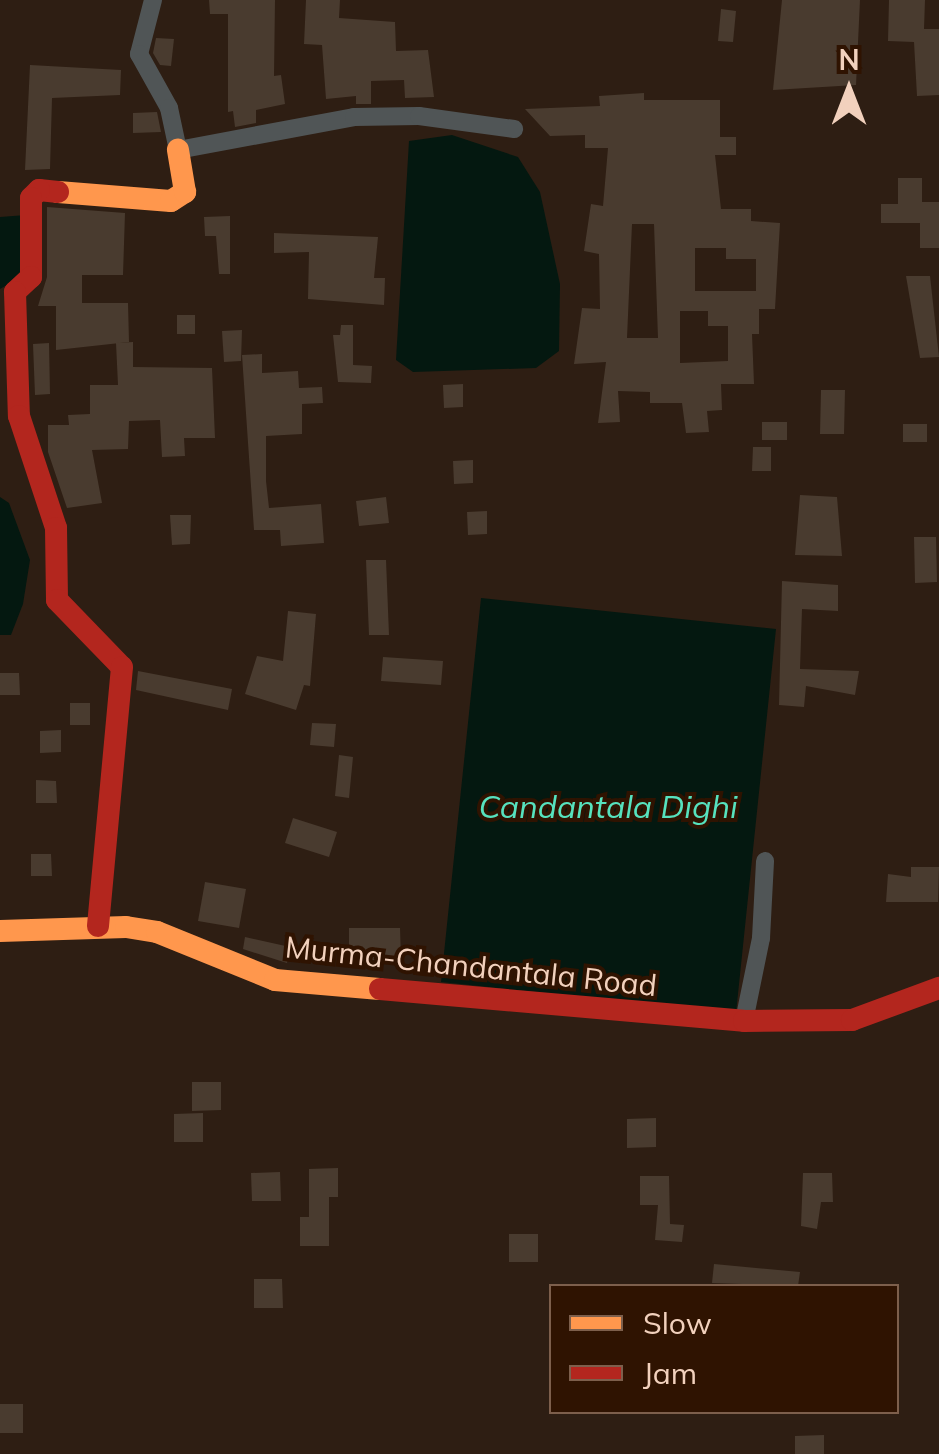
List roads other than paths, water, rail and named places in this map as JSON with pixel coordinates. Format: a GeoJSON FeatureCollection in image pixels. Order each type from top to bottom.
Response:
{"type":"FeatureCollection","features":[{"type":"Feature","properties":{"kind":"street"},"geometry":{"type":"LineString","coordinates":[[98,926],[122,667],[57,600],[56,528],[21,430],[15,292],[31,277],[30,198],[39,190],[171,201],[185,192],[169,108],[139,54],[152,0]]}},
{"type":"Feature","properties":{"kind":"street"},"geometry":{"type":"LineString","coordinates":[[178,150],[354,117],[419,116],[514,129]]}},
{"type":"Feature","properties":{"kind":"street"},"geometry":{"type":"LineString","coordinates":[[744,1022],[762,938],[765,861]]}},
{"type":"Feature","properties":{"kind":"street","name":"Murma-Chandantala Road"},"geometry":{"type":"LineString","coordinates":[[0,932],[98,926],[156,932],[275,980],[744,1022],[852,1020],[939,988]]}},
{"type":"Feature","properties":{"kind":"water"},"geometry":{"type":"Polygon","coordinates":[[[452,135],[518,157],[540,192],[560,284],[559,351],[536,368],[413,372],[396,360],[409,141],[452,135]]]}},
{"type":"Feature","properties":{"kind":"water"},"geometry":{"type":"Polygon","coordinates":[[[26,215],[24,275],[0,289],[0,217],[26,215]]]}},
{"type":"Feature","properties":{"kind":"water"},"geometry":{"type":"Polygon","coordinates":[[[0,497],[9,503],[30,560],[23,604],[11,635],[0,635],[0,497]]]}},
{"type":"Feature","properties":{"kind":"water","name":"Candantala Dighi"},"geometry":{"type":"Polygon","coordinates":[[[481,598],[776,629],[736,1013],[441,982],[481,598]]]}}]}
